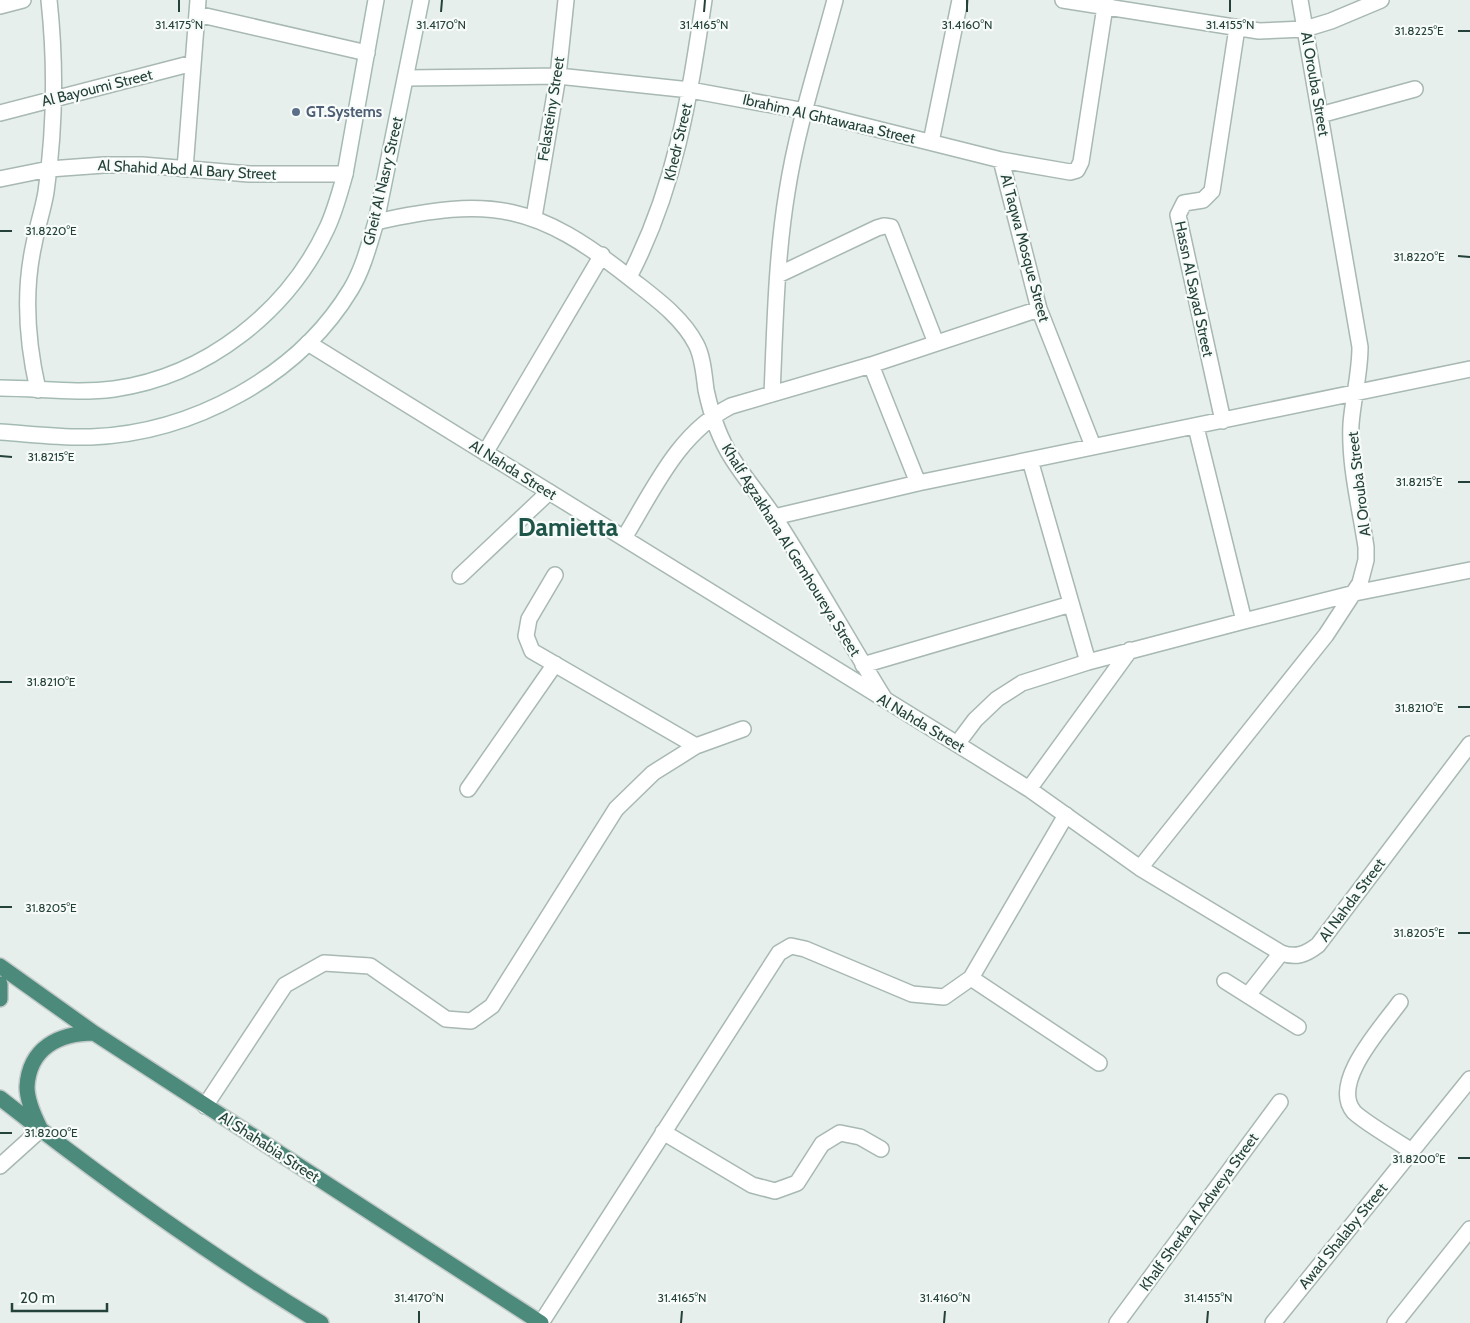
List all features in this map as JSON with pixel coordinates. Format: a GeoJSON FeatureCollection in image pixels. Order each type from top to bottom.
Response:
{"type":"FeatureCollection","features":[{"type":"Feature","properties":{"kind":"highway","name":"Al Shahabia Street"},"geometry":{"type":"LineString","coordinates":[[0,966],[94,1033],[541,1323]]}},
{"type":"Feature","properties":{"kind":"highway"},"geometry":{"type":"LineString","coordinates":[[0,984],[0,999]]}},
{"type":"Feature","properties":{"kind":"highway"},"geometry":{"type":"LineString","coordinates":[[40,1130],[31,1108],[27,1088],[31,1069],[40,1052],[56,1039],[74,1033],[94,1033]]}},
{"type":"Feature","properties":{"kind":"highway"},"geometry":{"type":"LineString","coordinates":[[0,1098],[40,1130],[209,1251],[321,1323]]}},
{"type":"Feature","properties":{"kind":"street"},"geometry":{"type":"LineString","coordinates":[[0,6],[23,0]]}},
{"type":"Feature","properties":{"kind":"street"},"geometry":{"type":"LineString","coordinates":[[38,390],[29,342],[27,303],[30,264],[46,194],[54,99],[55,64],[49,0]]}},
{"type":"Feature","properties":{"kind":"street"},"geometry":{"type":"LineString","coordinates":[[0,388],[77,392],[115,388],[153,380],[189,366],[223,348],[254,325],[282,298],[300,276],[328,227],[345,174],[376,0]]}},
{"type":"Feature","properties":{"kind":"street","name":"Gheit Al Nasry Street"},"geometry":{"type":"LineString","coordinates":[[0,432],[92,437],[160,426],[192,416],[224,402],[275,370],[308,343],[332,317],[352,288],[366,256],[376,222],[421,0]]}},
{"type":"Feature","properties":{"kind":"street","name":"Felasteiny Street"},"geometry":{"type":"LineString","coordinates":[[534,217],[558,76],[566,0]]}},
{"type":"Feature","properties":{"kind":"street","name":"Khedr Street"},"geometry":{"type":"LineString","coordinates":[[629,277],[651,232],[668,185],[690,90],[704,0]]}},
{"type":"Feature","properties":{"kind":"street"},"geometry":{"type":"LineString","coordinates":[[772,394],[778,275],[787,192],[805,110],[835,0]]}},
{"type":"Feature","properties":{"kind":"street"},"geometry":{"type":"LineString","coordinates":[[931,142],[960,0]]}},
{"type":"Feature","properties":{"kind":"street"},"geometry":{"type":"LineString","coordinates":[[1063,0],[1105,4],[1259,31],[1304,29],[1332,21],[1381,0]]}},
{"type":"Feature","properties":{"kind":"street","name":"Al Orouba Street"},"geometry":{"type":"LineString","coordinates":[[1140,868],[1326,635],[1355,593],[1364,572],[1366,547],[1352,457],[1351,425],[1360,370],[1360,348],[1300,0]]}},
{"type":"Feature","properties":{"kind":"street","name":"Ibrahim Al Ghtawaraa Street"},"geometry":{"type":"LineString","coordinates":[[406,78],[558,76],[690,90],[805,110],[1002,160],[1070,172],[1076,170],[1081,162],[1105,4]]}},
{"type":"Feature","properties":{"kind":"street"},"geometry":{"type":"LineString","coordinates":[[185,169],[197,7],[367,53]]}},
{"type":"Feature","properties":{"kind":"street","name":"Hassn Al Sayad Street"},"geometry":{"type":"LineString","coordinates":[[1222,421],[1178,215],[1184,203],[1203,200],[1212,191],[1237,28]]}},
{"type":"Feature","properties":{"kind":"street","name":"Al Bayoumi Street"},"geometry":{"type":"LineString","coordinates":[[0,113],[193,63]]}},
{"type":"Feature","properties":{"kind":"street"},"geometry":{"type":"LineString","coordinates":[[1320,115],[1415,89]]}},
{"type":"Feature","properties":{"kind":"street","name":"Al Taqwa Mosque Street"},"geometry":{"type":"LineString","coordinates":[[1002,160],[1039,308],[1093,446]]}},
{"type":"Feature","properties":{"kind":"street","name":"Al Shahid Abd Al Bary Street"},"geometry":{"type":"LineString","coordinates":[[0,179],[48,169],[123,164],[273,175],[345,174]]}},
{"type":"Feature","properties":{"kind":"street","name":"Khalf Agzakhana Al Gemhoureya Street"},"geometry":{"type":"LineString","coordinates":[[376,222],[422,212],[459,208],[498,208],[534,217],[571,235],[602,255],[666,306],[697,345],[712,416],[732,458],[774,517],[886,702]]}},
{"type":"Feature","properties":{"kind":"street"},"geometry":{"type":"LineString","coordinates":[[778,275],[877,228],[884,226],[891,228],[936,343]]}},
{"type":"Feature","properties":{"kind":"street"},"geometry":{"type":"LineString","coordinates":[[485,453],[602,255]]}},
{"type":"Feature","properties":{"kind":"street"},"geometry":{"type":"LineString","coordinates":[[624,538],[683,444],[697,428],[712,416],[731,406],[871,365],[1039,308]]}},
{"type":"Feature","properties":{"kind":"street","name":"Al Nahda Street"},"geometry":{"type":"LineString","coordinates":[[308,343],[886,702],[957,744],[1066,815],[1140,868],[1280,953],[1298,956],[1307,954],[1318,945],[1470,744]]}},
{"type":"Feature","properties":{"kind":"street"},"geometry":{"type":"LineString","coordinates":[[871,365],[918,483]]}},
{"type":"Feature","properties":{"kind":"street"},"geometry":{"type":"LineString","coordinates":[[774,517],[918,483],[1470,369]]}},
{"type":"Feature","properties":{"kind":"street"},"geometry":{"type":"LineString","coordinates":[[1196,427],[1244,620]]}},
{"type":"Feature","properties":{"kind":"street"},"geometry":{"type":"LineString","coordinates":[[1030,460],[1088,662]]}},
{"type":"Feature","properties":{"kind":"street"},"geometry":{"type":"LineString","coordinates":[[460,576],[549,492]]}},
{"type":"Feature","properties":{"kind":"street"},"geometry":{"type":"LineString","coordinates":[[957,744],[980,715],[997,699],[1022,682],[1130,650],[1244,620],[1355,593],[1470,570]]}},
{"type":"Feature","properties":{"kind":"street"},"geometry":{"type":"LineString","coordinates":[[555,575],[529,619],[526,636],[532,651],[696,746]]}},
{"type":"Feature","properties":{"kind":"street"},"geometry":{"type":"LineString","coordinates":[[863,665],[1071,604]]}},
{"type":"Feature","properties":{"kind":"street"},"geometry":{"type":"LineString","coordinates":[[1029,790],[1130,650]]}},
{"type":"Feature","properties":{"kind":"street"},"geometry":{"type":"LineString","coordinates":[[468,789],[555,664]]}},
{"type":"Feature","properties":{"kind":"street"},"geometry":{"type":"LineString","coordinates":[[205,1106],[285,985],[324,963],[370,966],[446,1019],[471,1020],[492,1006],[616,809],[653,774],[696,746],[743,729]]}},
{"type":"Feature","properties":{"kind":"street"},"geometry":{"type":"LineString","coordinates":[[541,1323],[779,953],[791,946],[805,949],[912,994],[944,997],[971,978],[1066,815]]}},
{"type":"Feature","properties":{"kind":"street"},"geometry":{"type":"LineString","coordinates":[[1248,995],[1280,953]]}},
{"type":"Feature","properties":{"kind":"street"},"geometry":{"type":"LineString","coordinates":[[971,978],[1099,1063]]}},
{"type":"Feature","properties":{"kind":"street"},"geometry":{"type":"LineString","coordinates":[[1225,980],[1298,1027]]}},
{"type":"Feature","properties":{"kind":"street"},"geometry":{"type":"LineString","coordinates":[[1400,1002],[1350,1072],[1346,1092],[1354,1111],[1412,1151]]}},
{"type":"Feature","properties":{"kind":"street","name":"Awad Shalaby Street"},"geometry":{"type":"LineString","coordinates":[[1273,1323],[1470,1079]]}},
{"type":"Feature","properties":{"kind":"street","name":"Khalf Sherka Al Adweya Street"},"geometry":{"type":"LineString","coordinates":[[1120,1322],[1280,1102]]}},
{"type":"Feature","properties":{"kind":"street"},"geometry":{"type":"LineString","coordinates":[[0,1166],[40,1130]]}},
{"type":"Feature","properties":{"kind":"street"},"geometry":{"type":"LineString","coordinates":[[663,1132],[752,1185],[775,1191],[797,1183],[822,1144],[840,1133],[860,1137],[881,1149]]}},
{"type":"Feature","properties":{"kind":"street"},"geometry":{"type":"LineString","coordinates":[[1395,1323],[1470,1228]]}},
{"type":"Feature","properties":{"kind":"place","name":"GT.Systems"},"geometry":{"type":"Point","coordinates":[296,112]}},
{"type":"Feature","properties":{"kind":"district","name":"Damietta"},"geometry":{"type":"Point","coordinates":[568,527]}}]}
